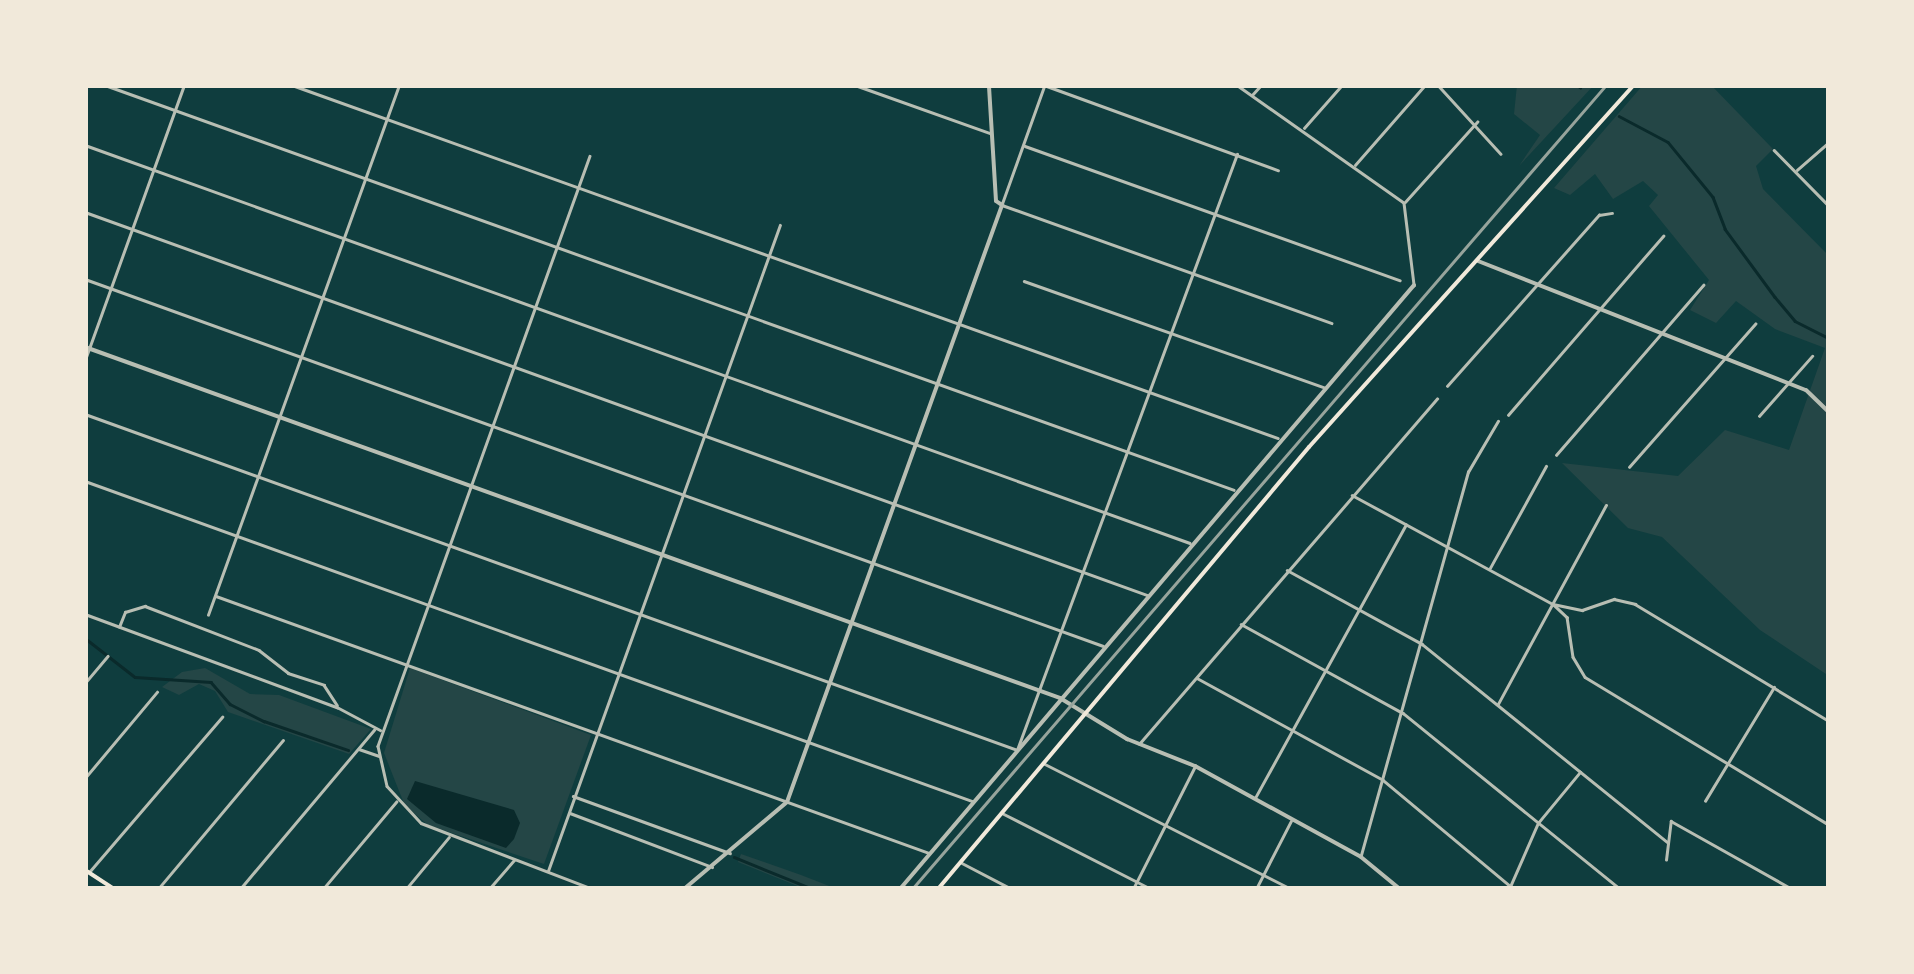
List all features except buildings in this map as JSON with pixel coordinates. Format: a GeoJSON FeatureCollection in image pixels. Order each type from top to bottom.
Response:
{"type":"FeatureCollection","features":[{"type":"Feature","properties":{"kind":"main road"},"geometry":{"type":"LineString","coordinates":[[938,889],[1086,710],[1634,85]]}},
{"type":"Feature","properties":{"kind":"main road"},"geometry":{"type":"LineString","coordinates":[[87,871],[114,889]]}},
{"type":"Feature","properties":{"kind":"street"},"geometry":{"type":"LineString","coordinates":[[105,85],[1234,490]]}},
{"type":"Feature","properties":{"kind":"street"},"geometry":{"type":"LineString","coordinates":[[85,360],[184,85]]}},
{"type":"Feature","properties":{"kind":"street"},"geometry":{"type":"LineString","coordinates":[[292,85],[1278,438]]}},
{"type":"Feature","properties":{"kind":"street"},"geometry":{"type":"LineString","coordinates":[[208,615],[399,85]]}},
{"type":"Feature","properties":{"kind":"street"},"geometry":{"type":"LineString","coordinates":[[855,85],[990,133]]}},
{"type":"Feature","properties":{"kind":"street"},"geometry":{"type":"LineString","coordinates":[[988,85],[990,133],[1002,204]]}},
{"type":"Feature","properties":{"kind":"street"},"geometry":{"type":"LineString","coordinates":[[684,889],[787,802],[1045,85],[1278,170]]}},
{"type":"Feature","properties":{"kind":"street"},"geometry":{"type":"LineString","coordinates":[[900,889],[1278,438],[1414,285],[1404,203],[1237,85]]}},
{"type":"Feature","properties":{"kind":"street"},"geometry":{"type":"LineString","coordinates":[[1251,96],[1261,85]]}},
{"type":"Feature","properties":{"kind":"street"},"geometry":{"type":"LineString","coordinates":[[1303,129],[1342,85]]}},
{"type":"Feature","properties":{"kind":"street"},"geometry":{"type":"LineString","coordinates":[[1354,166],[1425,85]]}},
{"type":"Feature","properties":{"kind":"street"},"geometry":{"type":"LineString","coordinates":[[1438,85],[1477,122],[1501,154]]}},
{"type":"Feature","properties":{"kind":"street"},"geometry":{"type":"LineString","coordinates":[[1404,203],[1477,122]]}},
{"type":"Feature","properties":{"kind":"street"},"geometry":{"type":"LineString","coordinates":[[1797,170],[1829,142]]}},
{"type":"Feature","properties":{"kind":"street"},"geometry":{"type":"LineString","coordinates":[[85,145],[1190,543]]}},
{"type":"Feature","properties":{"kind":"street"},"geometry":{"type":"LineString","coordinates":[[1024,146],[1400,280]]}},
{"type":"Feature","properties":{"kind":"street"},"geometry":{"type":"LineString","coordinates":[[1774,150],[1829,206]]}},
{"type":"Feature","properties":{"kind":"street"},"geometry":{"type":"LineString","coordinates":[[1016,750],[1042,692],[1236,154]]}},
{"type":"Feature","properties":{"kind":"street"},"geometry":{"type":"LineString","coordinates":[[590,156],[382,731],[379,756],[396,801],[449,837],[593,889]]}},
{"type":"Feature","properties":{"kind":"street"},"geometry":{"type":"LineString","coordinates":[[1002,204],[1332,323]]}},
{"type":"Feature","properties":{"kind":"street"},"geometry":{"type":"LineString","coordinates":[[85,212],[1147,594]]}},
{"type":"Feature","properties":{"kind":"street"},"geometry":{"type":"LineString","coordinates":[[1448,386],[1599,214],[1612,212]]}},
{"type":"Feature","properties":{"kind":"street"},"geometry":{"type":"LineString","coordinates":[[547,872],[780,224]]}},
{"type":"Feature","properties":{"kind":"street"},"geometry":{"type":"LineString","coordinates":[[1508,415],[1663,236]]}},
{"type":"Feature","properties":{"kind":"street"},"geometry":{"type":"LineString","coordinates":[[1478,261],[1788,382],[1829,412]]}},
{"type":"Feature","properties":{"kind":"street"},"geometry":{"type":"LineString","coordinates":[[85,279],[1104,646]]}},
{"type":"Feature","properties":{"kind":"street"},"geometry":{"type":"LineString","coordinates":[[1024,281],[1324,387]]}},
{"type":"Feature","properties":{"kind":"street"},"geometry":{"type":"LineString","coordinates":[[1556,455],[1703,285]]}},
{"type":"Feature","properties":{"kind":"street"},"geometry":{"type":"LineString","coordinates":[[1629,467],[1755,324]]}},
{"type":"Feature","properties":{"kind":"street"},"geometry":{"type":"LineString","coordinates":[[87,347],[1060,698],[1086,710],[1138,745],[1196,766],[1361,857],[1400,889]]}},
{"type":"Feature","properties":{"kind":"street"},"geometry":{"type":"LineString","coordinates":[[1759,416],[1812,356]]}},
{"type":"Feature","properties":{"kind":"street"},"geometry":{"type":"LineString","coordinates":[[1138,745],[1437,399]]}},
{"type":"Feature","properties":{"kind":"street"},"geometry":{"type":"LineString","coordinates":[[85,414],[1016,750]]}},
{"type":"Feature","properties":{"kind":"street"},"geometry":{"type":"LineString","coordinates":[[1361,857],[1468,472],[1498,421]]}},
{"type":"Feature","properties":{"kind":"street"},"geometry":{"type":"LineString","coordinates":[[1490,569],[1546,466]]}},
{"type":"Feature","properties":{"kind":"street"},"geometry":{"type":"LineString","coordinates":[[85,481],[974,802]]}},
{"type":"Feature","properties":{"kind":"street"},"geometry":{"type":"LineString","coordinates":[[1352,495],[1553,604],[1567,617],[1573,658],[1586,677],[1829,825]]}},
{"type":"Feature","properties":{"kind":"street"},"geometry":{"type":"LineString","coordinates":[[1498,706],[1606,506]]}},
{"type":"Feature","properties":{"kind":"street"},"geometry":{"type":"LineString","coordinates":[[1254,799],[1406,524]]}},
{"type":"Feature","properties":{"kind":"street"},"geometry":{"type":"LineString","coordinates":[[1287,570],[1422,644],[1667,842]]}},
{"type":"Feature","properties":{"kind":"street"},"geometry":{"type":"LineString","coordinates":[[216,596],[930,853]]}},
{"type":"Feature","properties":{"kind":"street"},"geometry":{"type":"LineString","coordinates":[[1553,604],[1582,610],[1624,600],[1829,721]]}},
{"type":"Feature","properties":{"kind":"street"},"geometry":{"type":"LineString","coordinates":[[119,627],[125,612],[145,606],[259,650],[288,674],[324,685],[337,707]]}},
{"type":"Feature","properties":{"kind":"street"},"geometry":{"type":"LineString","coordinates":[[85,614],[337,707],[382,731]]}},
{"type":"Feature","properties":{"kind":"street"},"geometry":{"type":"LineString","coordinates":[[1241,624],[1403,713],[1620,889]]}},
{"type":"Feature","properties":{"kind":"street"},"geometry":{"type":"LineString","coordinates":[[85,683],[108,656]]}},
{"type":"Feature","properties":{"kind":"street"},"geometry":{"type":"LineString","coordinates":[[1196,677],[1383,780],[1510,888],[1538,823],[1580,772]]}},
{"type":"Feature","properties":{"kind":"street"},"geometry":{"type":"LineString","coordinates":[[1705,802],[1774,687]]}},
{"type":"Feature","properties":{"kind":"street"},"geometry":{"type":"LineString","coordinates":[[85,778],[157,692]]}},
{"type":"Feature","properties":{"kind":"street"},"geometry":{"type":"LineString","coordinates":[[87,871],[222,717]]}},
{"type":"Feature","properties":{"kind":"street"},"geometry":{"type":"LineString","coordinates":[[240,889],[375,728]]}},
{"type":"Feature","properties":{"kind":"street"},"geometry":{"type":"LineString","coordinates":[[158,889],[283,740]]}},
{"type":"Feature","properties":{"kind":"street"},"geometry":{"type":"LineString","coordinates":[[358,749],[379,756]]}},
{"type":"Feature","properties":{"kind":"street"},"geometry":{"type":"LineString","coordinates":[[1042,763],[1292,889]]}},
{"type":"Feature","properties":{"kind":"street"},"geometry":{"type":"LineString","coordinates":[[1133,889],[1196,766]]}},
{"type":"Feature","properties":{"kind":"street"},"geometry":{"type":"LineString","coordinates":[[573,796],[730,852]]}},
{"type":"Feature","properties":{"kind":"street"},"geometry":{"type":"LineString","coordinates":[[324,889],[396,801]]}},
{"type":"Feature","properties":{"kind":"street"},"geometry":{"type":"LineString","coordinates":[[568,813],[712,867]]}},
{"type":"Feature","properties":{"kind":"street"},"geometry":{"type":"LineString","coordinates":[[1001,813],[1151,889]]}},
{"type":"Feature","properties":{"kind":"street"},"geometry":{"type":"LineString","coordinates":[[1256,889],[1292,820]]}},
{"type":"Feature","properties":{"kind":"street"},"geometry":{"type":"LineString","coordinates":[[1666,860],[1671,822],[1792,889]]}},
{"type":"Feature","properties":{"kind":"street"},"geometry":{"type":"LineString","coordinates":[[406,889],[449,837]]}},
{"type":"Feature","properties":{"kind":"street"},"geometry":{"type":"LineString","coordinates":[[489,889],[514,860]]}},
{"type":"Feature","properties":{"kind":"street"},"geometry":{"type":"LineString","coordinates":[[960,863],[1012,889]]}},
{"type":"Feature","properties":{"kind":"street"},"geometry":{"type":"LineString","coordinates":[[573,889],[578,884]]}},
{"type":"Feature","properties":{"kind":"shaded area"},"geometry":{"type":"Polygon","coordinates":[[[1517,85],[1594,85],[1519,166],[1540,135],[1514,114],[1517,85]]]}},
{"type":"Feature","properties":{"kind":"shaded area"},"geometry":{"type":"Polygon","coordinates":[[[1643,85],[1711,85],[1773,149],[1756,166],[1763,189],[1829,256],[1829,676],[1760,630],[1662,537],[1628,528],[1562,463],[1678,476],[1725,430],[1789,450],[1825,348],[1775,329],[1736,301],[1716,323],[1690,310],[1709,280],[1649,206],[1658,195],[1643,181],[1613,199],[1595,174],[1570,195],[1554,188],[1643,85]]]}},
{"type":"Feature","properties":{"kind":"shaded area"},"geometry":{"type":"Polygon","coordinates":[[[205,668],[250,694],[279,695],[371,729],[349,754],[228,712],[215,691],[199,684],[179,695],[162,687],[182,672],[205,668]]]}},
{"type":"Feature","properties":{"kind":"shaded area"},"geometry":{"type":"Polygon","coordinates":[[[410,668],[591,735],[544,864],[428,825],[405,806],[384,753],[410,668]]]}},
{"type":"Feature","properties":{"kind":"shaded area"},"geometry":{"type":"Polygon","coordinates":[[[415,781],[514,810],[520,823],[514,839],[506,848],[436,823],[407,799],[415,781]]]}},
{"type":"Feature","properties":{"kind":"shaded area"},"geometry":{"type":"Polygon","coordinates":[[[741,854],[837,889],[805,889],[738,862],[741,854]]]}},
{"type":"Feature","properties":{"kind":"waterway"},"geometry":{"type":"LineString","coordinates":[[1619,116],[1668,142],[1713,197],[1725,229],[1775,297],[1795,321],[1829,338]]}},
{"type":"Feature","properties":{"kind":"waterway"},"geometry":{"type":"LineString","coordinates":[[85,638],[135,677],[211,682],[230,704],[264,721],[348,750]]}},
{"type":"Feature","properties":{"kind":"waterway"},"geometry":{"type":"LineString","coordinates":[[734,857],[813,889]]}},
{"type":"Feature","properties":{"kind":"railway"},"geometry":{"type":"LineString","coordinates":[[912,889],[1606,85]]}}]}
